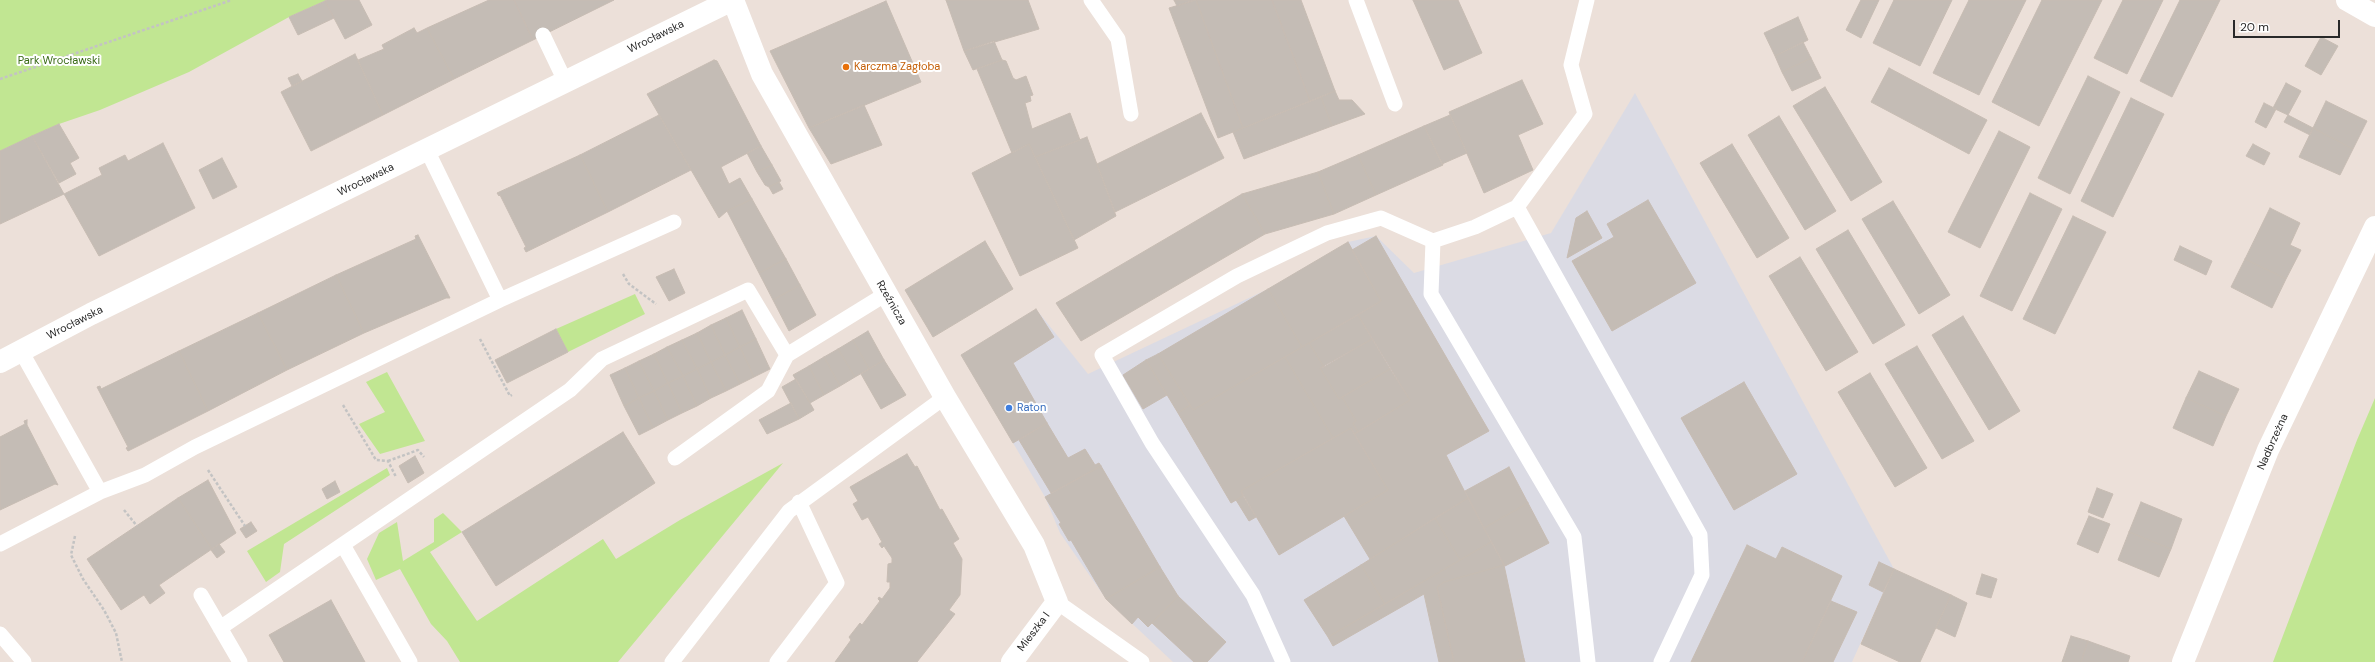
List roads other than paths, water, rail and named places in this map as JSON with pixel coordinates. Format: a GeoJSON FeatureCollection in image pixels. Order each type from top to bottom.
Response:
{"type":"FeatureCollection","features":[{"type":"Feature","properties":{"kind":"street","name":"Wrocławska"},"geometry":{"type":"LineString","coordinates":[[0,362],[90,314],[732,0]]}},
{"type":"Feature","properties":{"kind":"street","name":"Rzeźnicza"},"geometry":{"type":"LineString","coordinates":[[732,0],[762,74],[945,397],[1034,546],[1057,602]]}},
{"type":"Feature","properties":{"kind":"street"},"geometry":{"type":"LineString","coordinates":[[2348,0],[2375,16]]}},
{"type":"Feature","properties":{"kind":"street","name":"Nadbrzeżna"},"geometry":{"type":"LineString","coordinates":[[2184,662],[2268,450],[2375,227]]}},
{"type":"Feature","properties":{"kind":"street","name":"Mieszka I"},"geometry":{"type":"LineString","coordinates":[[1012,662],[1057,602]]}},
{"type":"Feature","properties":{"kind":"lane"},"geometry":{"type":"LineString","coordinates":[[1091,0],[1118,39],[1131,114]]}},
{"type":"Feature","properties":{"kind":"lane"},"geometry":{"type":"LineString","coordinates":[[1356,0],[1395,104]]}},
{"type":"Feature","properties":{"kind":"lane"},"geometry":{"type":"LineString","coordinates":[[1283,662],[1253,595],[1152,443],[1102,355],[1237,276],[1327,233],[1381,218],[1434,241],[1475,227],[1517,208],[1586,114],[1571,65],[1587,0]]}},
{"type":"Feature","properties":{"kind":"lane"},"geometry":{"type":"LineString","coordinates":[[543,35],[565,81]]}},
{"type":"Feature","properties":{"kind":"lane"},"geometry":{"type":"LineString","coordinates":[[427,150],[500,300]]}},
{"type":"Feature","properties":{"kind":"lane"},"geometry":{"type":"LineString","coordinates":[[1517,208],[1700,535],[1702,575],[1661,662]]}},
{"type":"Feature","properties":{"kind":"lane"},"geometry":{"type":"LineString","coordinates":[[0,544],[100,492],[145,476],[195,447],[500,300],[674,222]]}},
{"type":"Feature","properties":{"kind":"lane"},"geometry":{"type":"LineString","coordinates":[[1434,241],[1431,294],[1574,537],[1588,662]]}},
{"type":"Feature","properties":{"kind":"lane"},"geometry":{"type":"LineString","coordinates":[[220,628],[343,546],[570,390],[602,359],[748,290],[787,355]]}},
{"type":"Feature","properties":{"kind":"lane"},"geometry":{"type":"LineString","coordinates":[[675,458],[768,391],[787,355],[886,294]]}},
{"type":"Feature","properties":{"kind":"lane"},"geometry":{"type":"LineString","coordinates":[[21,351],[100,492]]}},
{"type":"Feature","properties":{"kind":"lane"},"geometry":{"type":"LineString","coordinates":[[672,662],[789,511],[799,502],[945,397]]}},
{"type":"Feature","properties":{"kind":"lane"},"geometry":{"type":"LineString","coordinates":[[777,662],[837,583],[799,502]]}},
{"type":"Feature","properties":{"kind":"lane"},"geometry":{"type":"LineString","coordinates":[[343,546],[410,662]]}},
{"type":"Feature","properties":{"kind":"lane"},"geometry":{"type":"LineString","coordinates":[[201,595],[240,662]]}},
{"type":"Feature","properties":{"kind":"lane"},"geometry":{"type":"LineString","coordinates":[[1057,602],[1142,662]]}},
{"type":"Feature","properties":{"kind":"lane"},"geometry":{"type":"LineString","coordinates":[[0,634],[24,662]]}},
{"type":"Feature","properties":{"kind":"place","name":"Karczma Zagłoba"},"geometry":{"type":"Point","coordinates":[846,67]}},
{"type":"Feature","properties":{"kind":"place","name":"Raton"},"geometry":{"type":"Point","coordinates":[1009,408]}},
{"type":"Feature","properties":{"kind":"park label","name":"Park Wrocławski"},"geometry":{"type":"Point","coordinates":[59,61]}}]}
